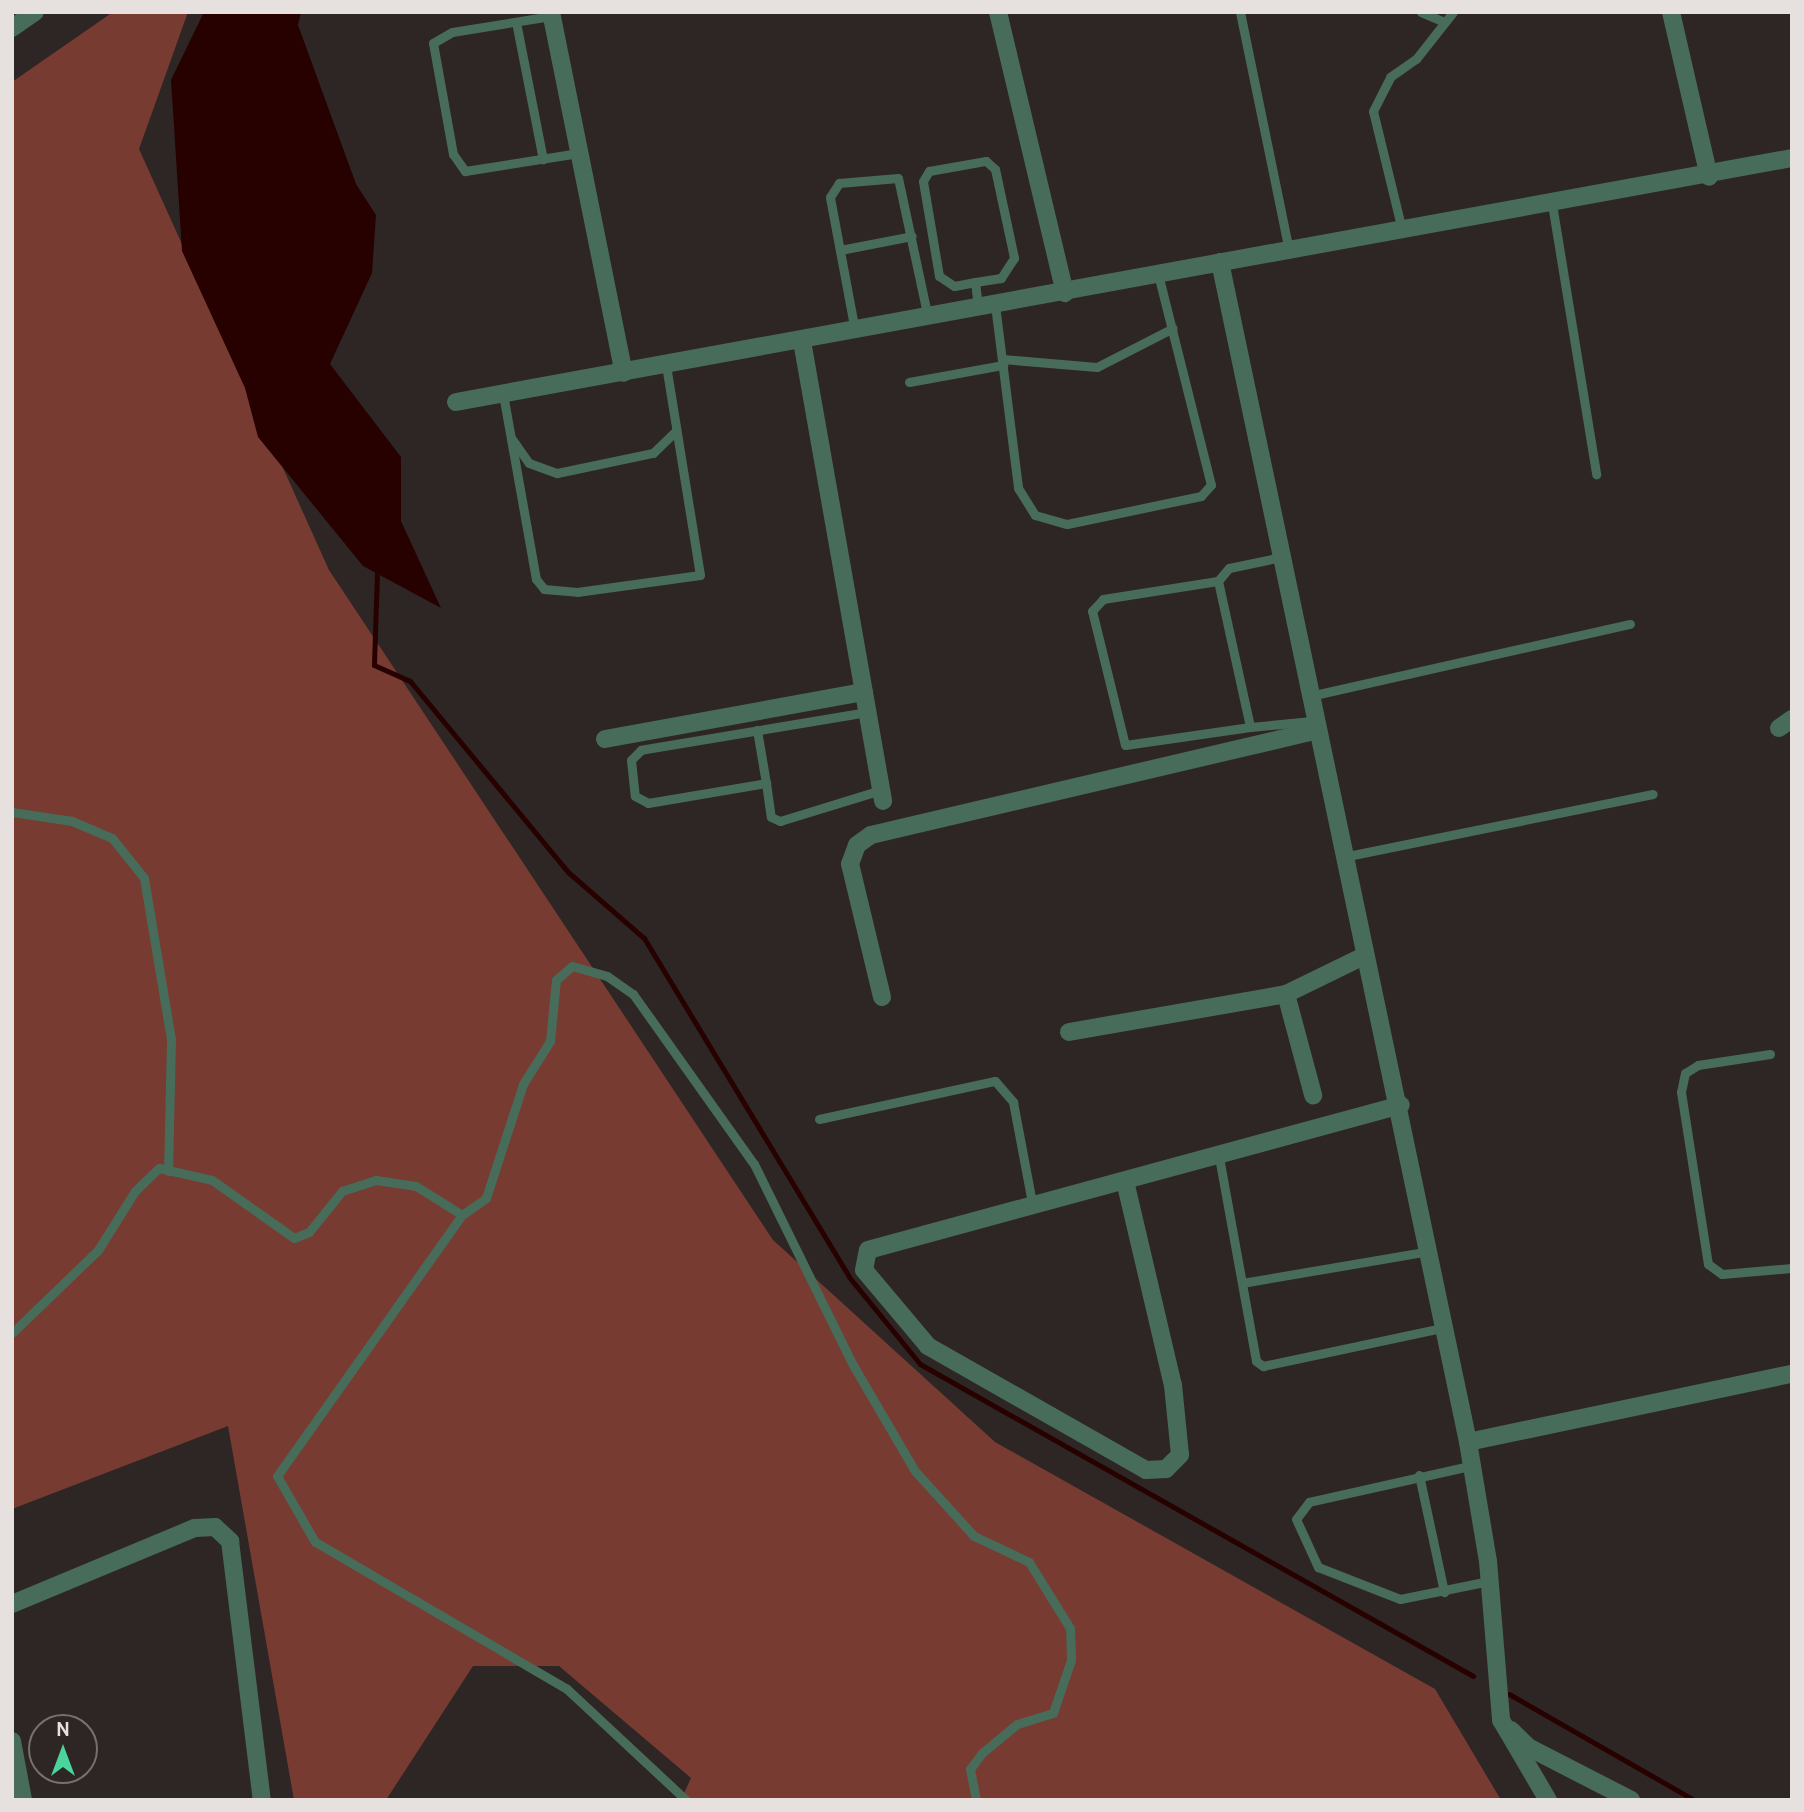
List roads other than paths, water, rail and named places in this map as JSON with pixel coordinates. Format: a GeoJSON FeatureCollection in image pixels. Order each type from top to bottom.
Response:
{"type":"FeatureCollection","features":[{"type":"Feature","properties":{"kind":"street"},"geometry":{"type":"LineString","coordinates":[[12,28],[35,12]]}},
{"type":"Feature","properties":{"kind":"street"},"geometry":{"type":"LineString","coordinates":[[998,12],[1065,293]]}},
{"type":"Feature","properties":{"kind":"street"},"geometry":{"type":"LineString","coordinates":[[1671,12],[1709,177]]}},
{"type":"Feature","properties":{"kind":"street"},"geometry":{"type":"LineString","coordinates":[[551,14],[624,373]]}},
{"type":"Feature","properties":{"kind":"street"},"geometry":{"type":"LineString","coordinates":[[456,402],[1065,293],[1220,262],[1709,177],[1792,158]]}},
{"type":"Feature","properties":{"kind":"street"},"geometry":{"type":"LineString","coordinates":[[1220,262],[1362,957],[1401,1105],[1448,1327],[1474,1465],[1489,1581],[1501,1720],[1548,1800]]}},
{"type":"Feature","properties":{"kind":"street"},"geometry":{"type":"LineString","coordinates":[[802,341],[882,796]]}},
{"type":"Feature","properties":{"kind":"street"},"geometry":{"type":"LineString","coordinates":[[605,739],[864,692]]}},
{"type":"Feature","properties":{"kind":"street"},"geometry":{"type":"LineString","coordinates":[[882,997],[850,863],[857,845],[872,835],[1313,726]]}},
{"type":"Feature","properties":{"kind":"street"},"geometry":{"type":"LineString","coordinates":[[1069,1032],[1286,994],[1362,957]]}},
{"type":"Feature","properties":{"kind":"street"},"geometry":{"type":"LineString","coordinates":[[1286,994],[1313,1095]]}},
{"type":"Feature","properties":{"kind":"street"},"geometry":{"type":"LineString","coordinates":[[1125,1181],[1173,1385],[1180,1455],[1166,1469],[1146,1470],[928,1346],[864,1270],[868,1250],[890,1241],[1034,1209],[1125,1181],[1401,1105]]}},
{"type":"Feature","properties":{"kind":"street"},"geometry":{"type":"LineString","coordinates":[[1468,1442],[1792,1374]]}},
{"type":"Feature","properties":{"kind":"street"},"geometry":{"type":"LineString","coordinates":[[12,1604],[195,1528],[215,1527],[230,1541],[262,1800]]}},
{"type":"Feature","properties":{"kind":"street"},"geometry":{"type":"LineString","coordinates":[[1501,1720],[1528,1747],[1631,1800]]}},
{"type":"Feature","properties":{"kind":"street"},"geometry":{"type":"LineString","coordinates":[[12,1741],[23,1800]]}},
{"type":"Feature","properties":{"kind":"lane"},"geometry":{"type":"LineString","coordinates":[[1240,12],[1289,251]]}},
{"type":"Feature","properties":{"kind":"lane"},"geometry":{"type":"LineString","coordinates":[[1421,12],[1444,22]]}},
{"type":"Feature","properties":{"kind":"lane"},"geometry":{"type":"LineString","coordinates":[[1402,230],[1373,111],[1390,77],[1416,59],[1452,12]]}},
{"type":"Feature","properties":{"kind":"lane"},"geometry":{"type":"LineString","coordinates":[[551,14],[439,36],[432,51],[458,166],[465,171],[579,153]]}},
{"type":"Feature","properties":{"kind":"lane"},"geometry":{"type":"LineString","coordinates":[[516,22],[543,159]]}},
{"type":"Feature","properties":{"kind":"lane"},"geometry":{"type":"LineString","coordinates":[[985,161],[995,169],[1014,258],[1001,278],[975,282],[954,286],[939,276],[923,181],[929,171],[985,161]]}},
{"type":"Feature","properties":{"kind":"lane"},"geometry":{"type":"LineString","coordinates":[[855,331],[830,197],[839,183],[898,178],[928,318]]}},
{"type":"Feature","properties":{"kind":"lane"},"geometry":{"type":"LineString","coordinates":[[1552,204],[1596,474]]}},
{"type":"Feature","properties":{"kind":"lane"},"geometry":{"type":"LineString","coordinates":[[840,250],[912,236]]}},
{"type":"Feature","properties":{"kind":"lane"},"geometry":{"type":"LineString","coordinates":[[975,282],[986,307],[1002,362],[1018,488],[1035,514],[1067,523],[1201,496],[1212,477],[1158,274]]}},
{"type":"Feature","properties":{"kind":"lane"},"geometry":{"type":"LineString","coordinates":[[909,382],[1002,362],[1097,367],[1172,328]]}},
{"type":"Feature","properties":{"kind":"lane"},"geometry":{"type":"LineString","coordinates":[[503,394],[536,579],[544,589],[577,592],[700,575],[666,366]]}},
{"type":"Feature","properties":{"kind":"lane"},"geometry":{"type":"LineString","coordinates":[[510,438],[529,463],[558,472],[653,453],[676,430]]}},
{"type":"Feature","properties":{"kind":"lane"},"geometry":{"type":"LineString","coordinates":[[1280,556],[1229,568],[1218,581],[1095,605],[1119,737],[1133,747],[1250,727],[1313,726]]}},
{"type":"Feature","properties":{"kind":"lane"},"geometry":{"type":"LineString","coordinates":[[1218,581],[1250,727]]}},
{"type":"Feature","properties":{"kind":"lane"},"geometry":{"type":"LineString","coordinates":[[1308,697],[1630,624]]}},
{"type":"Feature","properties":{"kind":"lane"},"geometry":{"type":"LineString","coordinates":[[765,783],[648,803],[635,796],[632,760],[640,750],[867,712]]}},
{"type":"Feature","properties":{"kind":"lane"},"geometry":{"type":"LineString","coordinates":[[757,730],[771,817],[780,821],[882,796]]}},
{"type":"Feature","properties":{"kind":"lane"},"geometry":{"type":"LineString","coordinates":[[1341,858],[1653,794]]}},
{"type":"Feature","properties":{"kind":"lane"},"geometry":{"type":"LineString","coordinates":[[12,812],[72,821],[111,838],[144,878],[171,1041],[168,1171]]}},
{"type":"Feature","properties":{"kind":"lane"},"geometry":{"type":"LineString","coordinates":[[686,1800],[567,1689],[513,1652],[315,1542],[277,1476],[462,1215],[486,1198],[523,1084],[550,1041],[556,980],[572,966],[607,976],[633,993],[754,1164],[853,1364],[915,1471],[974,1536],[1029,1562],[1070,1628],[1071,1660],[1053,1713],[1017,1724],[982,1753],[970,1769],[976,1800]]}},
{"type":"Feature","properties":{"kind":"lane"},"geometry":{"type":"LineString","coordinates":[[1770,1054],[1698,1065],[1685,1073],[1681,1092],[1708,1264],[1722,1274],[1792,1268]]}},
{"type":"Feature","properties":{"kind":"lane"},"geometry":{"type":"LineString","coordinates":[[819,1119],[995,1081],[1013,1102],[1034,1209]]}},
{"type":"Feature","properties":{"kind":"lane"},"geometry":{"type":"LineString","coordinates":[[1219,1157],[1256,1361],[1263,1366],[1448,1327]]}},
{"type":"Feature","properties":{"kind":"lane"},"geometry":{"type":"LineString","coordinates":[[12,1333],[98,1250],[135,1191],[159,1168],[212,1180],[294,1238],[309,1232],[342,1191],[376,1180],[416,1186],[462,1215]]}},
{"type":"Feature","properties":{"kind":"lane"},"geometry":{"type":"LineString","coordinates":[[1242,1283],[1432,1251]]}},
{"type":"Feature","properties":{"kind":"lane"},"geometry":{"type":"LineString","coordinates":[[1474,1465],[1419,1475],[1309,1502],[1296,1519],[1318,1567],[1400,1600],[1489,1581]]}},
{"type":"Feature","properties":{"kind":"lane"},"geometry":{"type":"LineString","coordinates":[[1419,1475],[1444,1592]]}},
{"type":"Feature","properties":{"kind":"waterway"},"geometry":{"type":"LineString","coordinates":[[377,573],[374,665],[410,681],[568,872],[644,938],[849,1277],[920,1364],[1473,1676]]}},
{"type":"Feature","properties":{"kind":"waterway"},"geometry":{"type":"LineString","coordinates":[[1509,1694],[1694,1800]]}}]}
